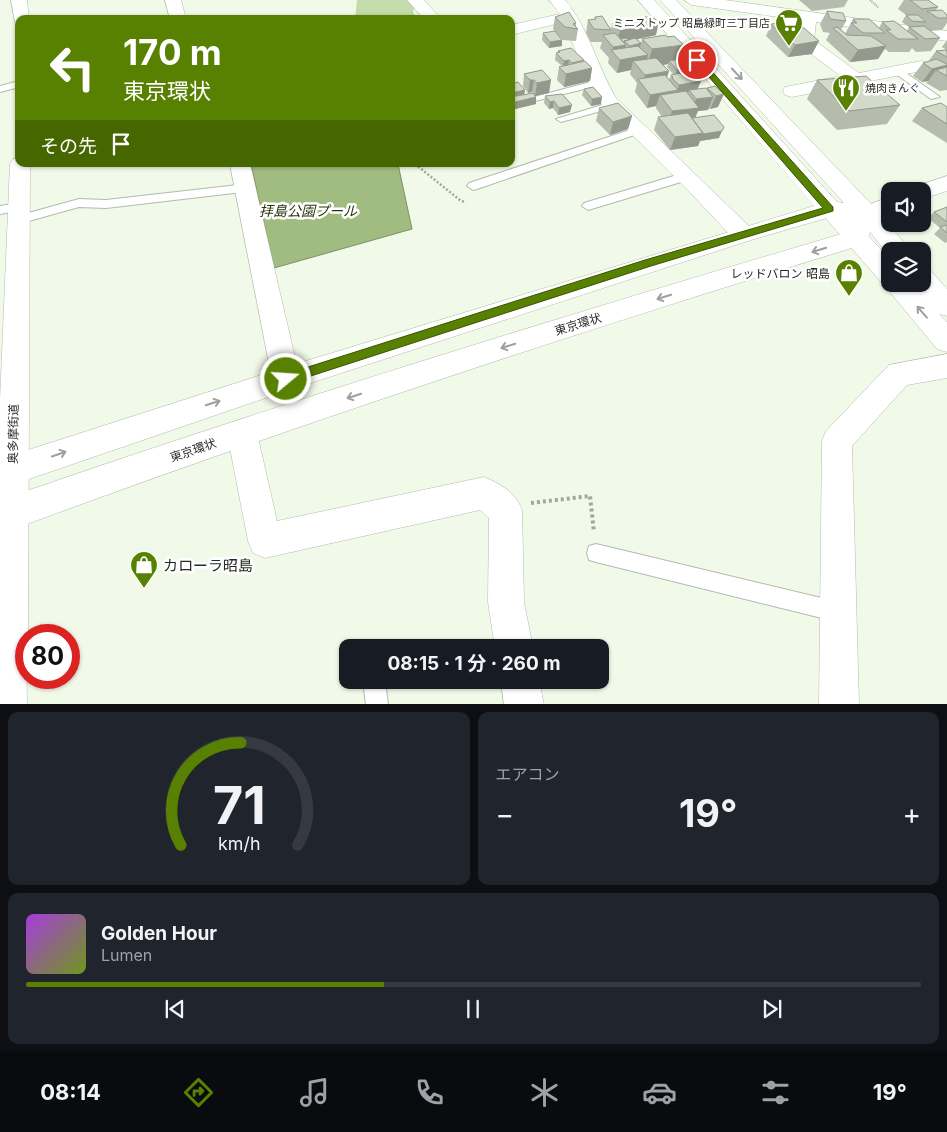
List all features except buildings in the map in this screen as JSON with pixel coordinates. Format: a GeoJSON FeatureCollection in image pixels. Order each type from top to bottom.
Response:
{"type":"FeatureCollection","features":[{"type":"Feature","properties":{"kind":"main road"},"geometry":{"type":"LineString","coordinates":[[19,0],[21,15]]}},
{"type":"Feature","properties":{"kind":"main road"},"geometry":{"type":"LineString","coordinates":[[173,0],[177,15]]}},
{"type":"Feature","properties":{"kind":"main road"},"geometry":{"type":"LineString","coordinates":[[415,0],[429,15]]}},
{"type":"Feature","properties":{"kind":"main road"},"geometry":{"type":"LineString","coordinates":[[557,0],[570,16],[598,83],[612,105],[687,176],[743,234]]}},
{"type":"Feature","properties":{"kind":"main road"},"geometry":{"type":"LineString","coordinates":[[646,0],[830,209]]}},
{"type":"Feature","properties":{"kind":"main road"},"geometry":{"type":"LineString","coordinates":[[668,0],[891,242]]}},
{"type":"Feature","properties":{"kind":"main road"},"geometry":{"type":"LineString","coordinates":[[692,0],[947,36]]}},
{"type":"Feature","properties":{"kind":"main road"},"geometry":{"type":"LineString","coordinates":[[515,29],[570,16]]}},
{"type":"Feature","properties":{"kind":"main road"},"geometry":{"type":"LineString","coordinates":[[808,16],[806,42],[876,94]]}},
{"type":"Feature","properties":{"kind":"main road"},"geometry":{"type":"LineString","coordinates":[[792,91],[921,66]]}},
{"type":"Feature","properties":{"kind":"main road","name":"奥多摩街道"},"geometry":{"type":"LineString","coordinates":[[7,704],[6,472],[8,295],[12,212],[20,167]]}},
{"type":"Feature","properties":{"kind":"main road"},"geometry":{"type":"LineString","coordinates":[[241,167],[247,188],[286,379]]}},
{"type":"Feature","properties":{"kind":"main road"},"geometry":{"type":"LineString","coordinates":[[931,189],[947,183]]}},
{"type":"Feature","properties":{"kind":"main road"},"geometry":{"type":"LineString","coordinates":[[6,472],[286,379],[743,234],[830,209],[871,219]]}},
{"type":"Feature","properties":{"kind":"main road"},"geometry":{"type":"LineString","coordinates":[[871,219],[881,248]]}},
{"type":"Feature","properties":{"kind":"main road","name":"東京環状"},"geometry":{"type":"LineString","coordinates":[[7,515],[871,219]]}},
{"type":"Feature","properties":{"kind":"main road"},"geometry":{"type":"LineString","coordinates":[[931,288],[947,306]]}},
{"type":"Feature","properties":{"kind":"main road"},"geometry":{"type":"LineString","coordinates":[[905,292],[947,341]]}},
{"type":"Feature","properties":{"kind":"main road"},"geometry":{"type":"LineString","coordinates":[[839,704],[837,441],[899,374],[947,366]]}},
{"type":"Feature","properties":{"kind":"main road"},"geometry":{"type":"LineString","coordinates":[[242,433],[265,541],[484,493],[506,510],[506,602],[512,639]]}},
{"type":"Feature","properties":{"kind":"main road"},"geometry":{"type":"LineString","coordinates":[[522,689],[524,704]]}},
{"type":"Feature","properties":{"kind":"lane"},"geometry":{"type":"LineString","coordinates":[[896,70],[935,97]]}},
{"type":"Feature","properties":{"kind":"lane"},"geometry":{"type":"LineString","coordinates":[[535,98],[598,83]]}},
{"type":"Feature","properties":{"kind":"lane"},"geometry":{"type":"LineString","coordinates":[[0,89],[15,85]]}},
{"type":"Feature","properties":{"kind":"lane"},"geometry":{"type":"LineString","coordinates":[[561,119],[612,105]]}},
{"type":"Feature","properties":{"kind":"lane"},"geometry":{"type":"LineString","coordinates":[[473,186],[639,130]]}},
{"type":"Feature","properties":{"kind":"lane"},"geometry":{"type":"LineString","coordinates":[[588,206],[687,176]]}},
{"type":"Feature","properties":{"kind":"lane"},"geometry":{"type":"LineString","coordinates":[[12,212],[79,203],[106,204],[247,188]]}},
{"type":"Feature","properties":{"kind":"lane"},"geometry":{"type":"LineString","coordinates":[[596,553],[838,612]]}},
{"type":"Feature","properties":{"kind":"lane"},"geometry":{"type":"LineString","coordinates":[[375,689],[377,704]]}},
{"type":"Feature","properties":{"kind":"path"},"geometry":{"type":"LineString","coordinates":[[419,167],[461,201],[471,203],[473,186]]}},
{"type":"Feature","properties":{"kind":"path"},"geometry":{"type":"LineString","coordinates":[[506,510],[538,501],[590,496],[596,553]]}},
{"type":"Feature","properties":{"kind":"shaded area"},"geometry":{"type":"Polygon","coordinates":[[[357,0],[420,0],[413,10],[414,15],[355,15],[357,0]]]}},
{"type":"Feature","properties":{"kind":"water","name":"拝島公園プール"},"geometry":{"type":"Polygon","coordinates":[[[252,167],[399,167],[412,229],[274,268],[252,167]]]}},
{"type":"Feature","properties":{"kind":"place","name":"ミニストップ 昭島緑町三丁目店"},"geometry":{"type":"Point","coordinates":[789,47]}},
{"type":"Feature","properties":{"kind":"place","name":"焼肉きんぐ"},"geometry":{"type":"Point","coordinates":[846,112]}},
{"type":"Feature","properties":{"kind":"place","name":"レッドバロン 昭島"},"geometry":{"type":"Point","coordinates":[849,297]}},
{"type":"Feature","properties":{"kind":"place","name":"カローラ昭島"},"geometry":{"type":"Point","coordinates":[144,589]}},
{"type":"Feature","properties":{"kind":"route"},"geometry":{"type":"LineString","coordinates":[[286,379],[649,263],[830,209],[697,60]]}}]}
